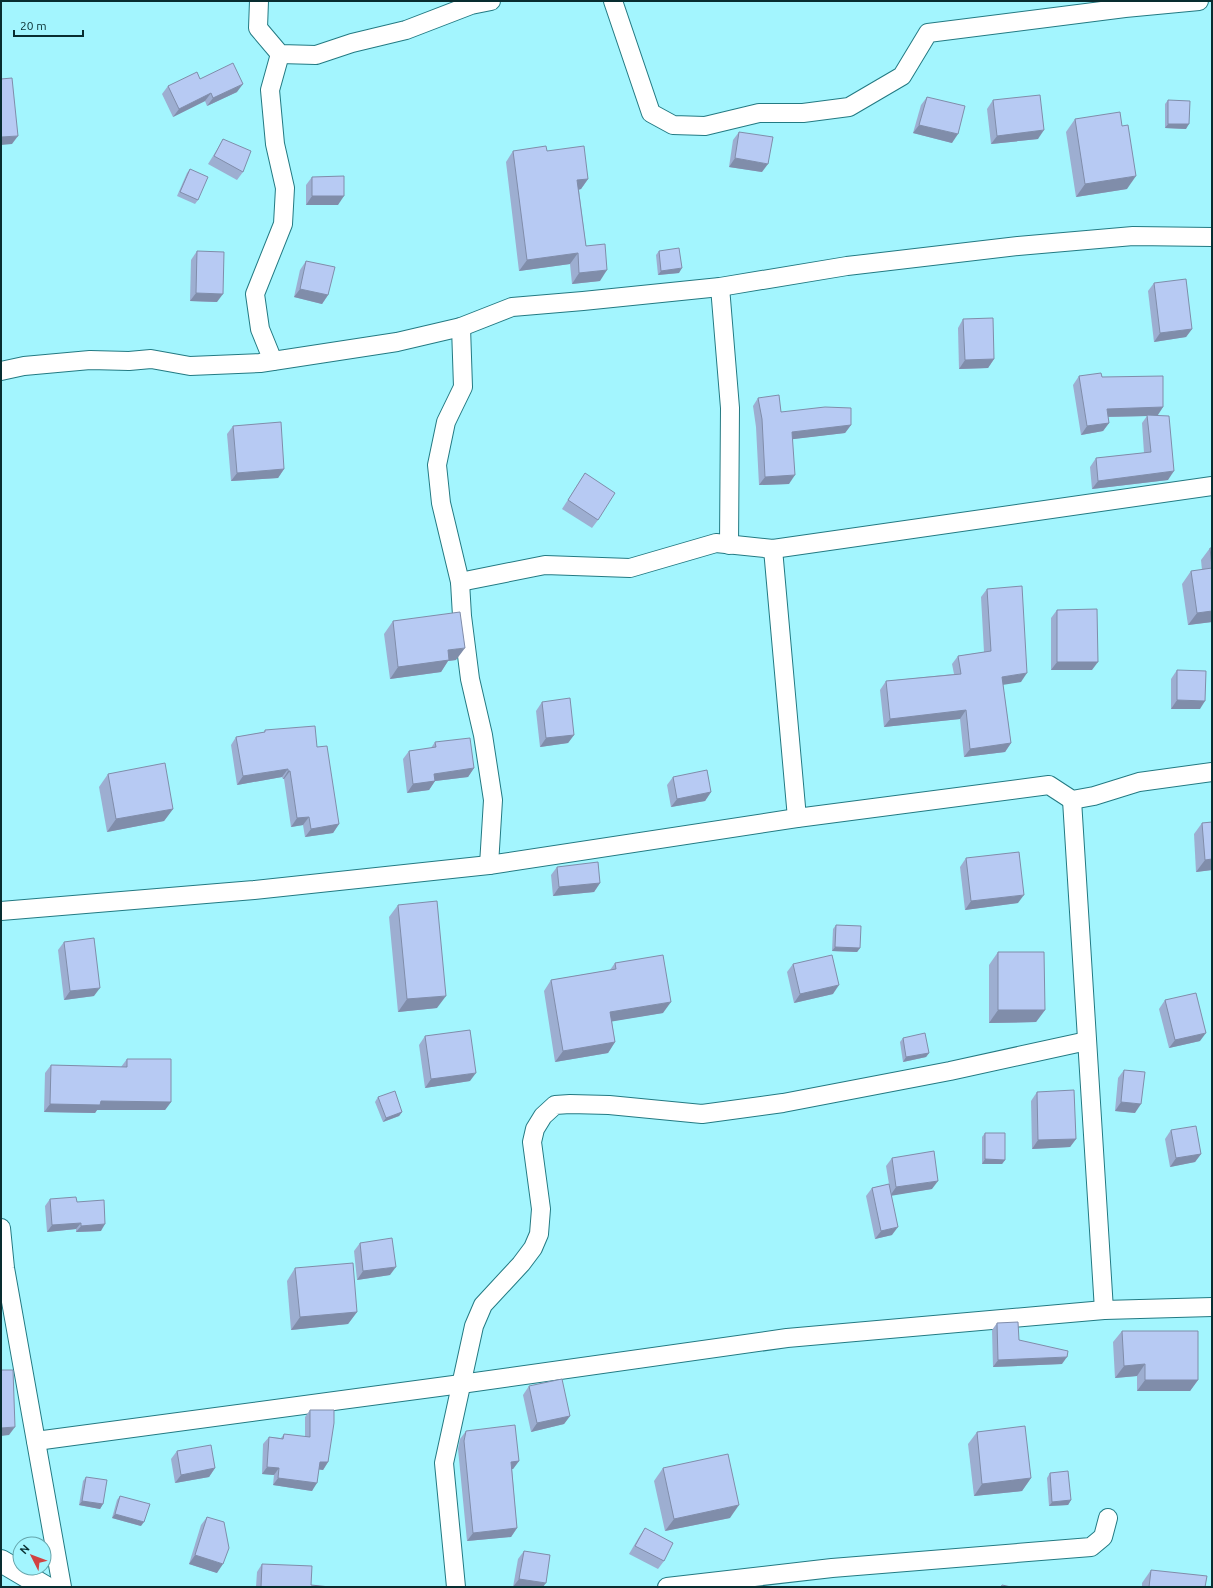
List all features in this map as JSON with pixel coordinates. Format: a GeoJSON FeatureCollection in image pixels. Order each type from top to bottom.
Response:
{"type":"FeatureCollection","features":[{"type":"Feature","properties":{"kind":"main road"},"geometry":{"type":"LineString","coordinates":[[1,1561],[45,1587]]}},
{"type":"Feature","properties":{"kind":"street"},"geometry":{"type":"LineString","coordinates":[[259,1],[258,28],[280,54],[316,55],[352,43],[406,30],[442,9],[491,1]]}},
{"type":"Feature","properties":{"kind":"street"},"geometry":{"type":"LineString","coordinates":[[613,1],[651,113],[674,125],[705,126],[759,113],[803,113],[849,107],[902,76],[928,33],[1125,8],[1199,1]]}},
{"type":"Feature","properties":{"kind":"street"},"geometry":{"type":"LineString","coordinates":[[273,361],[260,329],[255,294],[284,224],[285,188],[275,144],[270,90],[280,54]]}},
{"type":"Feature","properties":{"kind":"street"},"geometry":{"type":"LineString","coordinates":[[1,371],[24,366],[90,360],[129,361],[151,359],[190,366],[260,363],[397,342],[461,327],[512,307],[720,287],[847,266],[1018,246],[1133,236],[1212,237]]}},
{"type":"Feature","properties":{"kind":"street"},"geometry":{"type":"LineString","coordinates":[[720,287],[730,408],[729,544]]}},
{"type":"Feature","properties":{"kind":"street"},"geometry":{"type":"LineString","coordinates":[[461,327],[463,387],[446,422],[437,465],[442,503],[460,582],[462,616],[470,679],[483,734],[493,800],[489,865]]}},
{"type":"Feature","properties":{"kind":"street"},"geometry":{"type":"LineString","coordinates":[[460,582],[544,565],[630,568],[716,543],[773,549],[1212,486]]}},
{"type":"Feature","properties":{"kind":"street"},"geometry":{"type":"LineString","coordinates":[[773,549],[797,818]]}},
{"type":"Feature","properties":{"kind":"street"},"geometry":{"type":"LineString","coordinates":[[1,911],[254,890],[489,865],[797,818],[1049,785],[1072,800],[1094,796],[1139,782],[1212,772]]}},
{"type":"Feature","properties":{"kind":"street"},"geometry":{"type":"LineString","coordinates":[[1072,800],[1104,1310]]}},
{"type":"Feature","properties":{"kind":"street"},"geometry":{"type":"LineString","coordinates":[[456,1587],[444,1463],[474,1326],[483,1305],[521,1264],[533,1248],[539,1234],[541,1209],[532,1142],[535,1129],[543,1116],[555,1106],[570,1104],[702,1114],[783,1103],[1087,1041]]}},
{"type":"Feature","properties":{"kind":"street"},"geometry":{"type":"LineString","coordinates":[[1,1228],[5,1268],[62,1587]]}},
{"type":"Feature","properties":{"kind":"street"},"geometry":{"type":"LineString","coordinates":[[36,1441],[461,1384],[787,1338],[1104,1310],[1212,1307]]}},
{"type":"Feature","properties":{"kind":"street"},"geometry":{"type":"LineString","coordinates":[[667,1587],[832,1568],[1091,1547],[1103,1537],[1108,1518]]}},
{"type":"Feature","properties":{"kind":"building"},"geometry":{"type":"Polygon","coordinates":[[[233,63],[243,84],[213,98],[211,93],[179,109],[168,86],[197,72],[200,79],[233,63]]]}},
{"type":"Feature","properties":{"kind":"building"},"geometry":{"type":"Polygon","coordinates":[[[12,78],[18,136],[1,137],[1,79],[12,78]]]}},
{"type":"Feature","properties":{"kind":"building"},"geometry":{"type":"Polygon","coordinates":[[[1040,95],[1044,130],[997,136],[993,100],[1040,95]]]}},
{"type":"Feature","properties":{"kind":"building"},"geometry":{"type":"Polygon","coordinates":[[[927,97],[965,106],[958,134],[919,125],[927,97]]]}},
{"type":"Feature","properties":{"kind":"building"},"geometry":{"type":"Polygon","coordinates":[[[1168,100],[1190,101],[1189,124],[1168,124],[1168,100]]]}},
{"type":"Feature","properties":{"kind":"building"},"geometry":{"type":"Polygon","coordinates":[[[1120,112],[1122,126],[1128,125],[1136,176],[1085,184],[1075,119],[1120,112]]]}},
{"type":"Feature","properties":{"kind":"building"},"geometry":{"type":"Polygon","coordinates":[[[739,132],[773,137],[768,164],[735,158],[739,132]]]}},
{"type":"Feature","properties":{"kind":"building"},"geometry":{"type":"Polygon","coordinates":[[[223,139],[251,151],[243,172],[214,156],[223,139]]]}},
{"type":"Feature","properties":{"kind":"building"},"geometry":{"type":"Polygon","coordinates":[[[546,146],[547,151],[584,146],[588,179],[577,180],[586,246],[605,244],[607,270],[579,273],[578,253],[527,260],[513,151],[546,146]]]}},
{"type":"Feature","properties":{"kind":"building"},"geometry":{"type":"Polygon","coordinates":[[[190,169],[208,177],[198,200],[180,192],[190,169]]]}},
{"type":"Feature","properties":{"kind":"building"},"geometry":{"type":"Polygon","coordinates":[[[344,176],[344,196],[312,196],[312,177],[344,176]]]}},
{"type":"Feature","properties":{"kind":"building"},"geometry":{"type":"Polygon","coordinates":[[[679,248],[682,268],[661,271],[659,251],[679,248]]]}},
{"type":"Feature","properties":{"kind":"building"},"geometry":{"type":"Polygon","coordinates":[[[197,251],[224,252],[223,294],[196,293],[197,251]]]}},
{"type":"Feature","properties":{"kind":"building"},"geometry":{"type":"Polygon","coordinates":[[[306,261],[335,267],[328,295],[300,289],[306,261]]]}},
{"type":"Feature","properties":{"kind":"building"},"geometry":{"type":"Polygon","coordinates":[[[1186,279],[1192,329],[1160,333],[1154,283],[1186,279]]]}},
{"type":"Feature","properties":{"kind":"building"},"geometry":{"type":"Polygon","coordinates":[[[993,318],[994,359],[965,360],[963,319],[993,318]]]}},
{"type":"Feature","properties":{"kind":"building"},"geometry":{"type":"Polygon","coordinates":[[[1101,373],[1102,377],[1163,376],[1163,407],[1107,409],[1109,423],[1087,426],[1079,376],[1101,373]]]}},
{"type":"Feature","properties":{"kind":"building"},"geometry":{"type":"Polygon","coordinates":[[[779,395],[781,412],[825,407],[851,408],[851,425],[792,432],[795,475],[765,477],[762,419],[758,398],[779,395]]]}},
{"type":"Feature","properties":{"kind":"building"},"geometry":{"type":"Polygon","coordinates":[[[1147,415],[1169,416],[1174,471],[1098,481],[1096,458],[1151,452],[1147,415]]]}},
{"type":"Feature","properties":{"kind":"building"},"geometry":{"type":"Polygon","coordinates":[[[281,422],[284,469],[237,473],[233,426],[281,422]]]}},
{"type":"Feature","properties":{"kind":"building"},"geometry":{"type":"Polygon","coordinates":[[[585,473],[615,493],[598,520],[568,500],[585,473]]]}},
{"type":"Feature","properties":{"kind":"building"},"geometry":{"type":"Polygon","coordinates":[[[1210,548],[1212,548],[1212,567],[1210,548]]]}},
{"type":"Feature","properties":{"kind":"building"},"geometry":{"type":"Polygon","coordinates":[[[1212,568],[1212,611],[1197,613],[1191,571],[1212,568]]]}},
{"type":"Feature","properties":{"kind":"building"},"geometry":{"type":"Polygon","coordinates":[[[1022,586],[1027,673],[1002,677],[1011,743],[970,749],[966,710],[890,719],[886,681],[961,674],[958,656],[991,651],[987,589],[1022,586]]]}},
{"type":"Feature","properties":{"kind":"building"},"geometry":{"type":"Polygon","coordinates":[[[1097,609],[1098,662],[1057,662],[1057,610],[1097,609]]]}},
{"type":"Feature","properties":{"kind":"building"},"geometry":{"type":"Polygon","coordinates":[[[460,612],[465,648],[448,650],[449,660],[398,667],[393,621],[460,612]]]}},
{"type":"Feature","properties":{"kind":"building"},"geometry":{"type":"Polygon","coordinates":[[[1177,670],[1206,671],[1205,701],[1177,700],[1177,670]]]}},
{"type":"Feature","properties":{"kind":"building"},"geometry":{"type":"Polygon","coordinates":[[[570,698],[574,735],[546,738],[542,702],[570,698]]]}},
{"type":"Feature","properties":{"kind":"building"},"geometry":{"type":"Polygon","coordinates":[[[315,726],[317,747],[327,746],[339,824],[311,829],[309,817],[297,818],[290,771],[288,771],[288,769],[243,776],[236,737],[265,732],[265,730],[315,726]]]}},
{"type":"Feature","properties":{"kind":"building"},"geometry":{"type":"Polygon","coordinates":[[[470,738],[474,768],[434,774],[435,781],[413,784],[409,751],[436,747],[435,742],[470,738]]]}},
{"type":"Feature","properties":{"kind":"building"},"geometry":{"type":"Polygon","coordinates":[[[165,763],[173,809],[116,819],[108,774],[165,763]]]}},
{"type":"Feature","properties":{"kind":"building"},"geometry":{"type":"Polygon","coordinates":[[[707,770],[711,792],[677,799],[673,777],[707,770]]]}},
{"type":"Feature","properties":{"kind":"building"},"geometry":{"type":"Polygon","coordinates":[[[1212,822],[1212,859],[1205,860],[1202,823],[1212,822]]]}},
{"type":"Feature","properties":{"kind":"building"},"geometry":{"type":"Polygon","coordinates":[[[1019,852],[1024,895],[971,901],[966,858],[1019,852]]]}},
{"type":"Feature","properties":{"kind":"building"},"geometry":{"type":"Polygon","coordinates":[[[598,862],[600,883],[559,887],[557,867],[598,862]]]}},
{"type":"Feature","properties":{"kind":"building"},"geometry":{"type":"Polygon","coordinates":[[[437,901],[446,996],[407,999],[398,905],[437,901]]]}},
{"type":"Feature","properties":{"kind":"building"},"geometry":{"type":"Polygon","coordinates":[[[836,925],[861,926],[860,948],[835,947],[836,925]]]}},
{"type":"Feature","properties":{"kind":"building"},"geometry":{"type":"Polygon","coordinates":[[[94,938],[100,988],[70,991],[64,942],[94,938]]]}},
{"type":"Feature","properties":{"kind":"building"},"geometry":{"type":"Polygon","coordinates":[[[998,952],[1044,952],[1045,1010],[998,1010],[998,952]]]}},
{"type":"Feature","properties":{"kind":"building"},"geometry":{"type":"Polygon","coordinates":[[[663,955],[671,1002],[610,1012],[615,1042],[563,1051],[551,980],[616,969],[615,963],[663,955]]]}},
{"type":"Feature","properties":{"kind":"building"},"geometry":{"type":"Polygon","coordinates":[[[832,955],[839,985],[800,994],[793,964],[832,955]]]}},
{"type":"Feature","properties":{"kind":"building"},"geometry":{"type":"Polygon","coordinates":[[[1196,993],[1206,1033],[1175,1040],[1165,1000],[1196,993]]]}},
{"type":"Feature","properties":{"kind":"building"},"geometry":{"type":"Polygon","coordinates":[[[470,1030],[476,1073],[431,1079],[425,1036],[470,1030]]]}},
{"type":"Feature","properties":{"kind":"building"},"geometry":{"type":"Polygon","coordinates":[[[925,1033],[929,1053],[906,1057],[903,1038],[925,1033]]]}},
{"type":"Feature","properties":{"kind":"building"},"geometry":{"type":"Polygon","coordinates":[[[127,1059],[171,1059],[171,1102],[101,1101],[100,1105],[50,1104],[51,1065],[127,1067],[127,1059]]]}},
{"type":"Feature","properties":{"kind":"building"},"geometry":{"type":"Polygon","coordinates":[[[1124,1070],[1145,1072],[1141,1104],[1121,1102],[1124,1070]]]}},
{"type":"Feature","properties":{"kind":"building"},"geometry":{"type":"Polygon","coordinates":[[[1074,1090],[1076,1139],[1038,1140],[1037,1092],[1074,1090]]]}},
{"type":"Feature","properties":{"kind":"building"},"geometry":{"type":"Polygon","coordinates":[[[395,1091],[402,1112],[386,1118],[378,1097],[395,1091]]]}},
{"type":"Feature","properties":{"kind":"building"},"geometry":{"type":"Polygon","coordinates":[[[1196,1126],[1201,1154],[1176,1158],[1171,1130],[1196,1126]]]}},
{"type":"Feature","properties":{"kind":"building"},"geometry":{"type":"Polygon","coordinates":[[[985,1133],[1005,1133],[1005,1160],[985,1159],[985,1133]]]}},
{"type":"Feature","properties":{"kind":"building"},"geometry":{"type":"Polygon","coordinates":[[[934,1151],[938,1181],[896,1187],[892,1158],[934,1151]]]}},
{"type":"Feature","properties":{"kind":"building"},"geometry":{"type":"Polygon","coordinates":[[[889,1184],[898,1227],[881,1231],[872,1188],[889,1184]]]}},
{"type":"Feature","properties":{"kind":"building"},"geometry":{"type":"Polygon","coordinates":[[[76,1197],[77,1202],[104,1200],[105,1224],[81,1226],[81,1223],[52,1225],[50,1199],[76,1197]]]}},
{"type":"Feature","properties":{"kind":"building"},"geometry":{"type":"Polygon","coordinates":[[[392,1238],[396,1267],[363,1271],[360,1243],[392,1238]]]}},
{"type":"Feature","properties":{"kind":"building"},"geometry":{"type":"Polygon","coordinates":[[[353,1263],[357,1312],[300,1317],[295,1268],[353,1263]]]}},
{"type":"Feature","properties":{"kind":"building"},"geometry":{"type":"Polygon","coordinates":[[[1018,1322],[1019,1340],[1068,1351],[1067,1357],[998,1360],[997,1323],[1018,1322]]]}},
{"type":"Feature","properties":{"kind":"building"},"geometry":{"type":"Polygon","coordinates":[[[1122,1331],[1198,1331],[1198,1380],[1145,1380],[1145,1364],[1124,1366],[1122,1331]]]}},
{"type":"Feature","properties":{"kind":"building"},"geometry":{"type":"Polygon","coordinates":[[[1,1370],[13,1370],[15,1427],[1,1428],[1,1370]]]}},
{"type":"Feature","properties":{"kind":"building"},"geometry":{"type":"Polygon","coordinates":[[[562,1379],[570,1416],[537,1423],[529,1386],[562,1379]]]}},
{"type":"Feature","properties":{"kind":"building"},"geometry":{"type":"Polygon","coordinates":[[[310,1410],[334,1410],[334,1423],[328,1462],[320,1462],[317,1483],[278,1478],[279,1468],[267,1467],[269,1437],[283,1439],[284,1434],[310,1437],[310,1410]]]}},
{"type":"Feature","properties":{"kind":"building"},"geometry":{"type":"Polygon","coordinates":[[[515,1425],[519,1461],[511,1462],[517,1528],[473,1533],[464,1441],[466,1431],[515,1425]]]}},
{"type":"Feature","properties":{"kind":"building"},"geometry":{"type":"Polygon","coordinates":[[[1025,1426],[1031,1478],[982,1484],[977,1432],[1025,1426]]]}},
{"type":"Feature","properties":{"kind":"building"},"geometry":{"type":"Polygon","coordinates":[[[211,1445],[215,1468],[181,1475],[177,1451],[211,1445]]]}},
{"type":"Feature","properties":{"kind":"building"},"geometry":{"type":"Polygon","coordinates":[[[728,1454],[739,1505],[674,1519],[663,1468],[728,1454]]]}},
{"type":"Feature","properties":{"kind":"building"},"geometry":{"type":"Polygon","coordinates":[[[1068,1471],[1071,1500],[1052,1502],[1050,1473],[1068,1471]]]}},
{"type":"Feature","properties":{"kind":"building"},"geometry":{"type":"Polygon","coordinates":[[[86,1477],[107,1480],[103,1504],[82,1501],[86,1477]]]}},
{"type":"Feature","properties":{"kind":"building"},"geometry":{"type":"Polygon","coordinates":[[[120,1496],[150,1504],[144,1522],[115,1514],[120,1496]]]}},
{"type":"Feature","properties":{"kind":"building"},"geometry":{"type":"Polygon","coordinates":[[[207,1517],[224,1522],[229,1548],[223,1564],[195,1555],[207,1517]]]}},
{"type":"Feature","properties":{"kind":"building"},"geometry":{"type":"Polygon","coordinates":[[[645,1528],[673,1543],[664,1561],[635,1546],[645,1528]]]}},
{"type":"Feature","properties":{"kind":"building"},"geometry":{"type":"Polygon","coordinates":[[[524,1551],[550,1555],[546,1583],[519,1579],[524,1551]]]}},
{"type":"Feature","properties":{"kind":"building"},"geometry":{"type":"Polygon","coordinates":[[[262,1564],[312,1566],[311,1585],[330,1587],[261,1587],[262,1564]]]}},
{"type":"Feature","properties":{"kind":"building"},"geometry":{"type":"Polygon","coordinates":[[[1151,1570],[1207,1576],[1205,1587],[1149,1587],[1151,1570]]]}}]}
